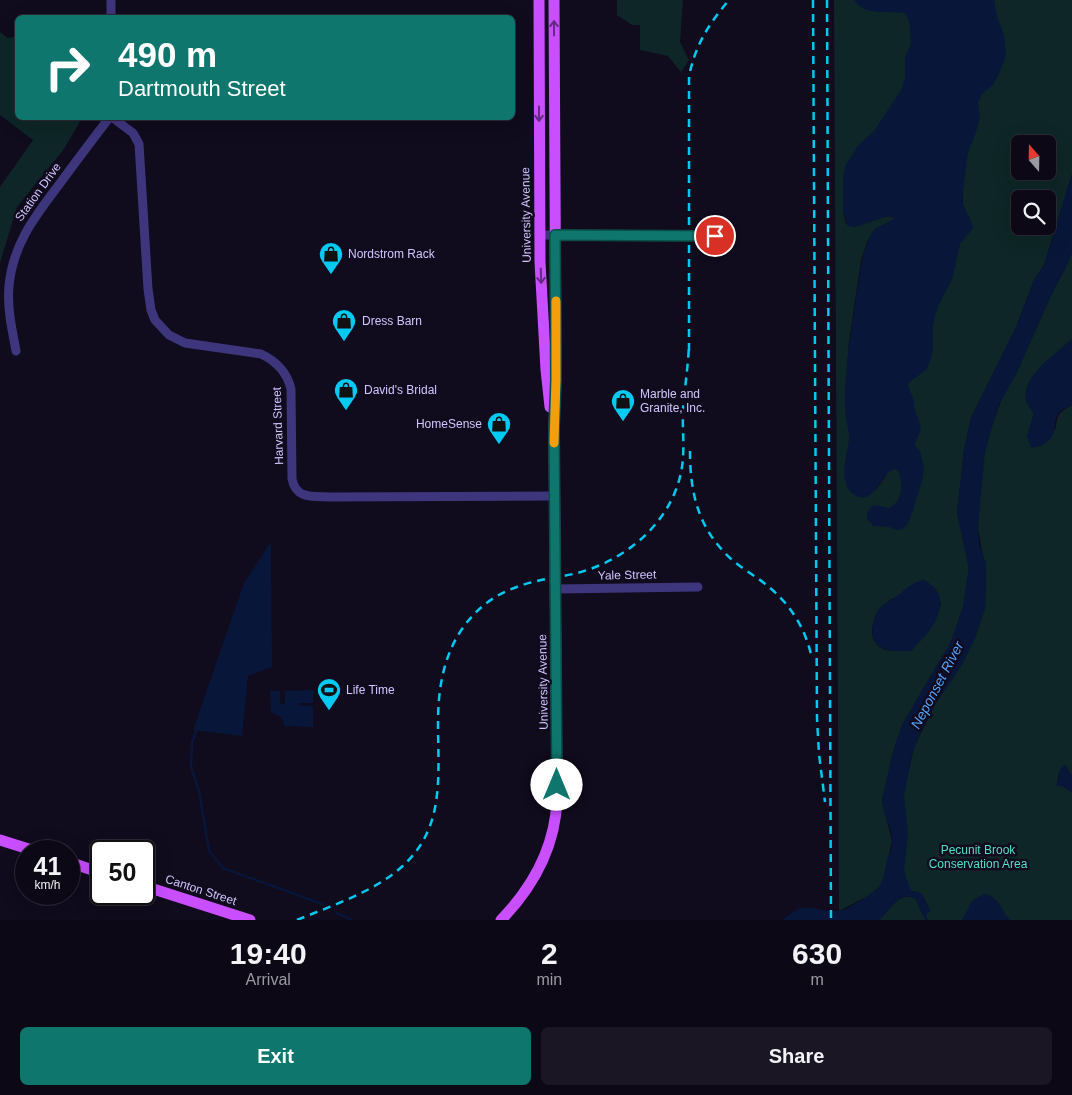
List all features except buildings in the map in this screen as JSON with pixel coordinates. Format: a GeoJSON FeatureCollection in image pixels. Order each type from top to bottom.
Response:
{"type":"FeatureCollection","features":[{"type":"Feature","properties":{"kind":"main road","name":"University Avenue"},"geometry":{"type":"LineString","coordinates":[[539,0],[540,235],[546,370],[554,428]]}},
{"type":"Feature","properties":{"kind":"main road","name":"University Avenue"},"geometry":{"type":"LineString","coordinates":[[501,920],[517,904],[541,867],[552,838],[556,816],[554,0]]}},
{"type":"Feature","properties":{"kind":"main road"},"geometry":{"type":"LineString","coordinates":[[0,840],[15,845]]}},
{"type":"Feature","properties":{"kind":"main road","name":"Canton Street"},"geometry":{"type":"LineString","coordinates":[[155,890],[250,920]]}},
{"type":"Feature","properties":{"kind":"street"},"geometry":{"type":"LineString","coordinates":[[111,0],[111,15]]}},
{"type":"Feature","properties":{"kind":"street","name":"Station Drive"},"geometry":{"type":"LineString","coordinates":[[16,351],[10,317],[9,286],[15,256],[21,239],[32,219],[109,120]]}},
{"type":"Feature","properties":{"kind":"street","name":"Harvard Street"},"geometry":{"type":"LineString","coordinates":[[114,120],[133,133],[139,144],[148,289],[153,315],[163,330],[176,340],[194,345],[261,354],[280,366],[287,376],[291,389],[292,479],[296,490],[310,496],[331,497],[555,496]]}},
{"type":"Feature","properties":{"kind":"street"},"geometry":{"type":"LineString","coordinates":[[540,235],[715,236]]}},
{"type":"Feature","properties":{"kind":"street","name":"Yale Street"},"geometry":{"type":"LineString","coordinates":[[556,588],[698,587]]}},
{"type":"Feature","properties":{"kind":"green space"},"geometry":{"type":"Polygon","coordinates":[[[617,0],[683,0],[680,42],[689,60],[681,72],[668,56],[640,50],[640,25],[632,25],[617,15],[617,0]]]}},
{"type":"Feature","properties":{"kind":"green space"},"geometry":{"type":"Polygon","coordinates":[[[834,0],[1072,0],[1072,174],[1056,226],[1056,190],[1011,190],[1011,235],[1053,235],[1044,265],[1034,280],[1016,327],[971,418],[964,450],[957,513],[969,568],[963,607],[951,642],[902,725],[893,752],[882,801],[892,841],[882,884],[870,895],[839,911],[834,0]],[[910,93],[844,172],[843,211],[846,224],[854,227],[888,216],[893,217],[894,220],[875,229],[867,242],[861,260],[849,342],[845,399],[963,207],[963,188],[910,93]],[[847,451],[845,467],[850,491],[859,497],[873,492],[888,472],[847,451]],[[936,589],[894,598],[883,607],[874,620],[872,628],[872,635],[880,647],[883,649],[911,651],[941,605],[936,589]]]}},
{"type":"Feature","properties":{"kind":"green space"},"geometry":{"type":"Polygon","coordinates":[[[0,32],[8,38],[15,36],[15,120],[81,120],[64,149],[17,207],[0,263],[0,187],[33,140],[0,115],[0,32]]]}},
{"type":"Feature","properties":{"kind":"green space","name":"Pecunit Brook Conservation Area"},"geometry":{"type":"Polygon","coordinates":[[[1072,252],[1072,339],[1035,374],[1029,382],[1026,400],[1034,414],[1027,436],[1055,430],[1059,414],[1072,405],[1072,776],[1065,765],[1059,774],[1057,786],[1062,786],[1072,792],[1072,920],[879,920],[899,899],[904,897],[916,899],[923,916],[928,905],[922,895],[911,891],[897,878],[895,808],[907,779],[914,748],[935,704],[961,666],[975,638],[985,608],[986,573],[978,528],[981,475],[985,451],[1004,393],[1015,376],[1072,252]]]}},
{"type":"Feature","properties":{"kind":"water"},"geometry":{"type":"Polygon","coordinates":[[[854,0],[994,0],[997,17],[1004,34],[1006,56],[993,85],[983,93],[978,102],[980,118],[968,152],[962,200],[973,228],[960,244],[952,280],[935,315],[933,351],[930,361],[926,370],[908,383],[921,430],[915,443],[920,451],[924,468],[922,481],[907,525],[902,529],[896,530],[889,527],[873,526],[867,518],[867,513],[874,506],[889,508],[897,501],[901,492],[901,483],[896,469],[886,475],[873,492],[862,497],[855,495],[849,490],[844,476],[849,438],[845,412],[846,380],[861,264],[872,232],[894,219],[888,216],[854,227],[848,226],[843,211],[843,185],[845,166],[858,146],[874,131],[901,90],[905,80],[905,57],[911,40],[909,21],[905,13],[870,11],[858,5],[854,0]]]}},
{"type":"Feature","properties":{"kind":"water","name":"Neponset River"},"geometry":{"type":"Polygon","coordinates":[[[1072,174],[1072,252],[1015,376],[999,404],[985,451],[978,528],[979,544],[986,563],[985,608],[975,638],[961,666],[935,704],[912,754],[904,796],[908,833],[904,871],[911,891],[921,893],[931,911],[923,916],[916,899],[904,897],[899,899],[879,920],[783,920],[797,909],[809,908],[840,911],[850,907],[876,890],[884,877],[892,845],[892,837],[882,801],[893,752],[902,725],[951,641],[963,607],[969,568],[957,513],[964,450],[971,418],[1016,327],[1034,280],[1044,265],[1053,235],[1056,235],[1056,226],[1072,174]]]}},
{"type":"Feature","properties":{"kind":"water"},"geometry":{"type":"Polygon","coordinates":[[[1072,339],[1072,405],[1058,414],[1051,438],[1038,447],[1031,447],[1027,436],[1034,414],[1026,400],[1029,382],[1042,366],[1072,339]]]}},
{"type":"Feature","properties":{"kind":"water"},"geometry":{"type":"Polygon","coordinates":[[[271,542],[272,667],[248,676],[242,736],[193,730],[244,583],[271,542]]]}},
{"type":"Feature","properties":{"kind":"water"},"geometry":{"type":"Polygon","coordinates":[[[924,580],[934,588],[939,597],[938,616],[933,626],[911,651],[884,649],[874,640],[872,629],[879,609],[910,586],[924,580]]]}},
{"type":"Feature","properties":{"kind":"water"},"geometry":{"type":"Polygon","coordinates":[[[313,690],[313,703],[299,703],[298,705],[313,706],[313,727],[285,726],[281,717],[271,712],[270,691],[280,691],[280,703],[282,704],[285,703],[285,691],[313,690]]]}},
{"type":"Feature","properties":{"kind":"water"},"geometry":{"type":"Polygon","coordinates":[[[1065,765],[1072,776],[1072,792],[1062,786],[1056,786],[1061,768],[1065,765]]]}},
{"type":"Feature","properties":{"kind":"water"},"geometry":{"type":"Polygon","coordinates":[[[984,894],[996,900],[1010,920],[962,920],[972,901],[984,894]]]}},
{"type":"Feature","properties":{"kind":"waterway"},"geometry":{"type":"LineString","coordinates":[[198,727],[192,742],[191,767],[199,791],[209,851],[223,868],[322,904]]}},
{"type":"Feature","properties":{"kind":"waterway"},"geometry":{"type":"LineString","coordinates":[[923,912],[927,920]]}},
{"type":"Feature","properties":{"kind":"waterway"},"geometry":{"type":"LineString","coordinates":[[336,913],[352,920]]}},
{"type":"Feature","properties":{"kind":"railway"},"geometry":{"type":"LineString","coordinates":[[689,351],[689,76],[699,44],[729,0]]}},
{"type":"Feature","properties":{"kind":"railway"},"geometry":{"type":"LineString","coordinates":[[813,0],[817,719],[825,802]]}},
{"type":"Feature","properties":{"kind":"railway"},"geometry":{"type":"LineString","coordinates":[[827,0],[831,920]]}},
{"type":"Feature","properties":{"kind":"railway"},"geometry":{"type":"LineString","coordinates":[[297,920],[342,902],[385,880],[403,866],[418,849],[429,828],[436,802],[438,711],[443,674],[450,651],[462,629],[472,616],[483,606],[506,591],[533,582],[584,571],[604,563],[623,553],[655,525],[677,488],[682,467],[683,408],[689,345]]}},
{"type":"Feature","properties":{"kind":"railway"},"geometry":{"type":"LineString","coordinates":[[690,451],[690,465],[697,506],[715,542],[729,557],[773,590],[789,607],[801,626],[812,659]]}},
{"type":"Feature","properties":{"kind":"slow traffic"},"geometry":{"type":"LineString","coordinates":[[554,443],[556,301]]}},
{"type":"Feature","properties":{"kind":"place","name":"Nordstrom Rack"},"geometry":{"type":"Point","coordinates":[331,275]}},
{"type":"Feature","properties":{"kind":"place","name":"Dress Barn"},"geometry":{"type":"Point","coordinates":[344,342]}},
{"type":"Feature","properties":{"kind":"place","name":"David's Bridal"},"geometry":{"type":"Point","coordinates":[346,411]}},
{"type":"Feature","properties":{"kind":"place","name":"Marble and Granite, Inc."},"geometry":{"type":"Point","coordinates":[623,422]}},
{"type":"Feature","properties":{"kind":"place","name":"HomeSense"},"geometry":{"type":"Point","coordinates":[499,445]}},
{"type":"Feature","properties":{"kind":"place","name":"Life Time"},"geometry":{"type":"Point","coordinates":[329,711]}},
{"type":"Feature","properties":{"kind":"route"},"geometry":{"type":"LineString","coordinates":[[557,785],[554,428],[556,380],[555,235],[715,236]]}}]}
